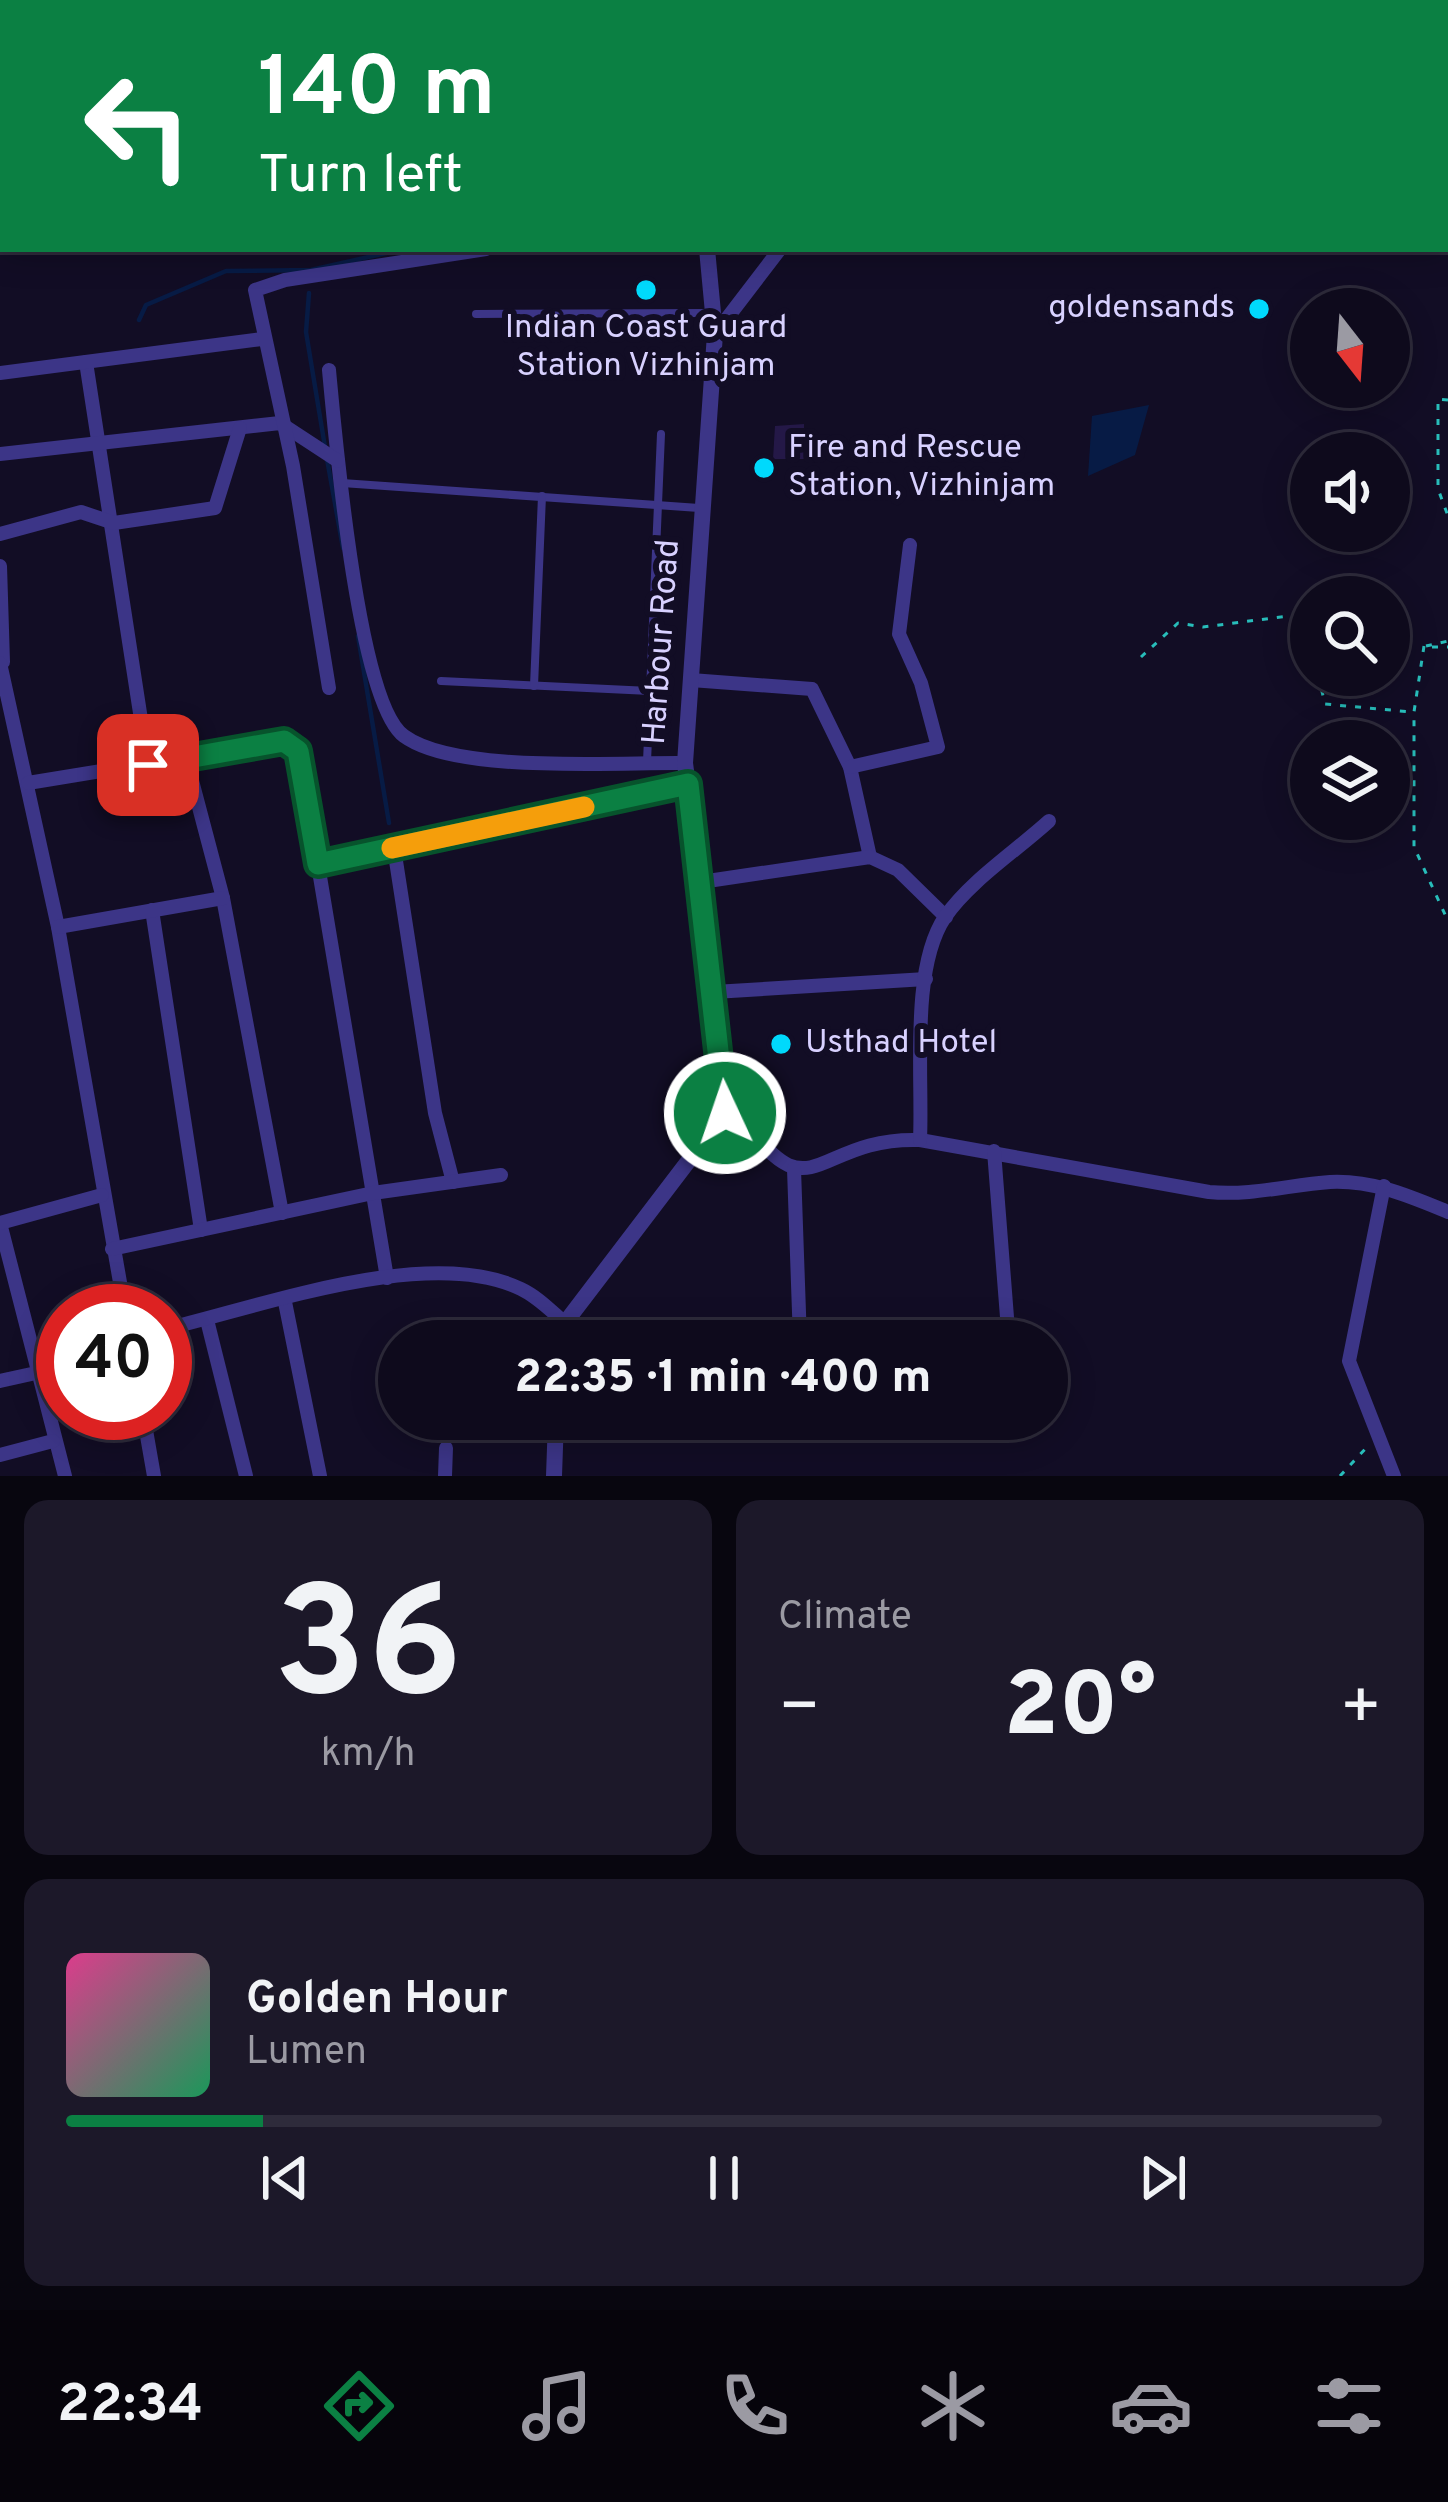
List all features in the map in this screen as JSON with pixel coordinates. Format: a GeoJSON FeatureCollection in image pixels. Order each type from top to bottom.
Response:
{"type":"FeatureCollection","features":[{"type":"Feature","properties":{"kind":"street"},"geometry":{"type":"LineString","coordinates":[[329,688],[293,466],[280,423],[255,290],[285,280],[467,252]]}},
{"type":"Feature","properties":{"kind":"street","name":"Harbour Road"},"geometry":{"type":"LineString","coordinates":[[707,252],[715,334],[685,763],[727,1095]]}},
{"type":"Feature","properties":{"kind":"street"},"geometry":{"type":"LineString","coordinates":[[715,334],[777,252]]}},
{"type":"Feature","properties":{"kind":"street"},"geometry":{"type":"LineString","coordinates":[[0,373],[262,339]]}},
{"type":"Feature","properties":{"kind":"street"},"geometry":{"type":"LineString","coordinates":[[86,362],[148,765]]}},
{"type":"Feature","properties":{"kind":"street"},"geometry":{"type":"LineString","coordinates":[[329,370],[367,651],[399,734],[446,755],[685,763]]}},
{"type":"Feature","properties":{"kind":"street"},"geometry":{"type":"LineString","coordinates":[[0,454],[280,423],[338,461]]}},
{"type":"Feature","properties":{"kind":"street"},"geometry":{"type":"LineString","coordinates":[[0,535],[81,512],[114,523],[215,508],[240,428]]}},
{"type":"Feature","properties":{"kind":"street"},"geometry":{"type":"LineString","coordinates":[[850,767],[938,747],[921,683],[899,634],[910,545]]}},
{"type":"Feature","properties":{"kind":"street"},"geometry":{"type":"LineString","coordinates":[[0,566],[2,663],[58,927],[119,1284]]}},
{"type":"Feature","properties":{"kind":"street"},"geometry":{"type":"LineString","coordinates":[[691,680],[812,689],[850,767],[870,857]]}},
{"type":"Feature","properties":{"kind":"street"},"geometry":{"type":"LineString","coordinates":[[28,783],[284,741],[298,751],[387,1278]]}},
{"type":"Feature","properties":{"kind":"street"},"geometry":{"type":"LineString","coordinates":[[186,758],[223,898],[282,1213]]}},
{"type":"Feature","properties":{"kind":"street"},"geometry":{"type":"LineString","coordinates":[[318,864],[688,784]]}},
{"type":"Feature","properties":{"kind":"street"},"geometry":{"type":"LineString","coordinates":[[920,1140],[928,959],[946,917],[1049,821]]}},
{"type":"Feature","properties":{"kind":"street"},"geometry":{"type":"LineString","coordinates":[[394,848],[435,1113],[453,1182]]}},
{"type":"Feature","properties":{"kind":"street"},"geometry":{"type":"LineString","coordinates":[[701,882],[870,857],[898,870],[946,917]]}},
{"type":"Feature","properties":{"kind":"street"},"geometry":{"type":"LineString","coordinates":[[58,927],[223,898]]}},
{"type":"Feature","properties":{"kind":"street"},"geometry":{"type":"LineString","coordinates":[[152,910],[201,1230]]}},
{"type":"Feature","properties":{"kind":"street"},"geometry":{"type":"LineString","coordinates":[[714,992],[926,980]]}},
{"type":"Feature","properties":{"kind":"street"},"geometry":{"type":"LineString","coordinates":[[727,1095],[760,1146],[794,1168],[812,1169],[887,1139],[920,1140],[1209,1192],[1242,1195],[1332,1182],[1384,1186],[1448,1212]]}},
{"type":"Feature","properties":{"kind":"street"},"geometry":{"type":"LineString","coordinates":[[571,1320],[713,1133],[725,1113],[727,1095]]}},
{"type":"Feature","properties":{"kind":"street"},"geometry":{"type":"LineString","coordinates":[[994,1151],[1007,1320]]}},
{"type":"Feature","properties":{"kind":"street"},"geometry":{"type":"LineString","coordinates":[[794,1168],[799,1320]]}},
{"type":"Feature","properties":{"kind":"street"},"geometry":{"type":"LineString","coordinates":[[112,1250],[373,1193],[501,1175]]}},
{"type":"Feature","properties":{"kind":"street"},"geometry":{"type":"LineString","coordinates":[[1384,1186],[1349,1361],[1394,1476]]}},
{"type":"Feature","properties":{"kind":"street"},"geometry":{"type":"LineString","coordinates":[[65,1476],[0,1223],[102,1196]]}},
{"type":"Feature","properties":{"kind":"street"},"geometry":{"type":"LineString","coordinates":[[192,1323],[387,1278],[491,1279],[520,1288],[551,1320]]}},
{"type":"Feature","properties":{"kind":"street"},"geometry":{"type":"LineString","coordinates":[[285,1301],[320,1476]]}},
{"type":"Feature","properties":{"kind":"street"},"geometry":{"type":"LineString","coordinates":[[207,1320],[246,1476]]}},
{"type":"Feature","properties":{"kind":"street"},"geometry":{"type":"LineString","coordinates":[[0,1381],[35,1373]]}},
{"type":"Feature","properties":{"kind":"street"},"geometry":{"type":"LineString","coordinates":[[148,1440],[154,1476]]}},
{"type":"Feature","properties":{"kind":"street"},"geometry":{"type":"LineString","coordinates":[[554,1476],[555,1440]]}},
{"type":"Feature","properties":{"kind":"street"},"geometry":{"type":"LineString","coordinates":[[0,1455],[53,1441]]}},
{"type":"Feature","properties":{"kind":"street"},"geometry":{"type":"LineString","coordinates":[[445,1476],[446,1448]]}},
{"type":"Feature","properties":{"kind":"lane"},"geometry":{"type":"LineString","coordinates":[[476,314],[713,313]]}},
{"type":"Feature","properties":{"kind":"lane"},"geometry":{"type":"LineString","coordinates":[[647,762],[661,434]]}},
{"type":"Feature","properties":{"kind":"lane"},"geometry":{"type":"LineString","coordinates":[[342,483],[703,508]]}},
{"type":"Feature","properties":{"kind":"lane"},"geometry":{"type":"LineString","coordinates":[[534,686],[542,496]]}},
{"type":"Feature","properties":{"kind":"lane"},"geometry":{"type":"LineString","coordinates":[[441,681],[650,691]]}},
{"type":"Feature","properties":{"kind":"path"},"geometry":{"type":"LineString","coordinates":[[1448,400],[1438,399],[1438,489],[1448,516]]}},
{"type":"Feature","properties":{"kind":"path"},"geometry":{"type":"LineString","coordinates":[[1141,657],[1178,623],[1203,627],[1290,616]]}},
{"type":"Feature","properties":{"kind":"path"},"geometry":{"type":"LineString","coordinates":[[1448,644],[1424,646],[1414,712],[1414,847],[1448,921]]}},
{"type":"Feature","properties":{"kind":"path"},"geometry":{"type":"LineString","coordinates":[[1323,696],[1325,704],[1414,712]]}},
{"type":"Feature","properties":{"kind":"path"},"geometry":{"type":"LineString","coordinates":[[1340,1476],[1376,1434]]}},
{"type":"Feature","properties":{"kind":"water"},"geometry":{"type":"Polygon","coordinates":[[[1149,405],[1135,455],[1088,476],[1092,416],[1149,405]]]}},
{"type":"Feature","properties":{"kind":"building"},"geometry":{"type":"Polygon","coordinates":[[[804,424],[804,459],[773,459],[775,426],[804,424]]]}},
{"type":"Feature","properties":{"kind":"waterway"},"geometry":{"type":"LineString","coordinates":[[139,320],[146,305],[226,271],[311,270],[391,252]]}},
{"type":"Feature","properties":{"kind":"waterway"},"geometry":{"type":"LineString","coordinates":[[309,293],[306,332],[325,447]]}},
{"type":"Feature","properties":{"kind":"waterway"},"geometry":{"type":"LineString","coordinates":[[327,459],[343,548]]}},
{"type":"Feature","properties":{"kind":"waterway"},"geometry":{"type":"LineString","coordinates":[[358,636],[389,823]]}},
{"type":"Feature","properties":{"kind":"slow traffic"},"geometry":{"type":"LineString","coordinates":[[392,848],[584,807]]}},
{"type":"Feature","properties":{"kind":"place","name":"Indian Coast Guard Station Vizhinjam"},"geometry":{"type":"Point","coordinates":[646,290]}},
{"type":"Feature","properties":{"kind":"place","name":"goldensands"},"geometry":{"type":"Point","coordinates":[1259,309]}},
{"type":"Feature","properties":{"kind":"place","name":"Fire and Rescue Station, Vizhinjam"},"geometry":{"type":"Point","coordinates":[764,468]}},
{"type":"Feature","properties":{"kind":"place","name":"Usthad Hotel"},"geometry":{"type":"Point","coordinates":[781,1044]}},
{"type":"Feature","properties":{"kind":"route"},"geometry":{"type":"LineString","coordinates":[[148,765],[284,741],[293,745],[298,751],[318,864],[688,784],[727,1095],[725,1113]]}}]}
